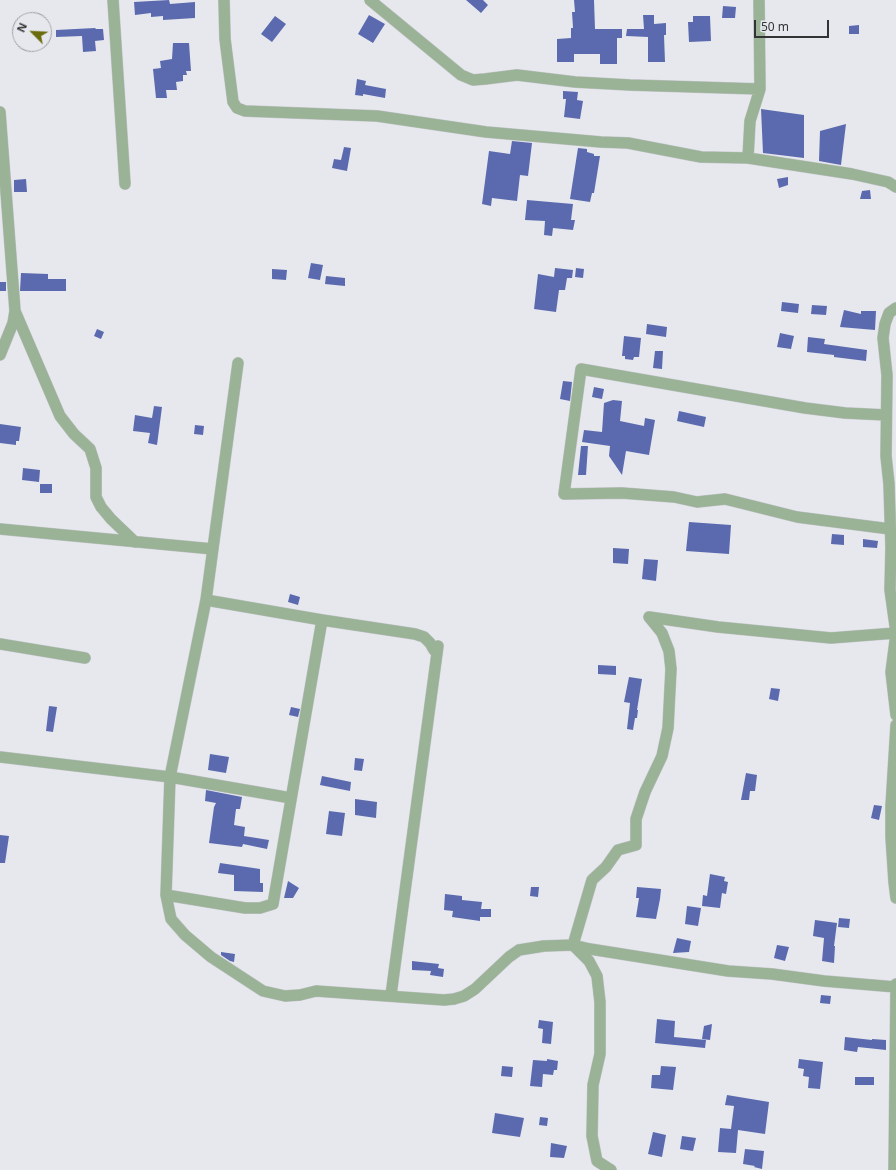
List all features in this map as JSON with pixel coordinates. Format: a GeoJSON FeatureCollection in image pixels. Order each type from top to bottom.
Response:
{"type":"FeatureCollection","features":[{"type":"Feature","properties":{"kind":"street"},"geometry":{"type":"LineString","coordinates":[[113,0],[125,184]]}},
{"type":"Feature","properties":{"kind":"street"},"geometry":{"type":"LineString","coordinates":[[224,0],[225,38],[233,102],[237,108],[245,111],[377,116],[486,132],[628,143],[701,157],[748,158],[852,174],[888,182],[896,186]]}},
{"type":"Feature","properties":{"kind":"street"},"geometry":{"type":"LineString","coordinates":[[370,0],[461,75],[473,80],[518,75],[575,82],[760,89]]}},
{"type":"Feature","properties":{"kind":"street"},"geometry":{"type":"LineString","coordinates":[[748,158],[750,121],[760,89],[759,0]]}},
{"type":"Feature","properties":{"kind":"street"},"geometry":{"type":"LineString","coordinates":[[0,112],[16,311],[60,416],[74,434],[90,448],[96,468],[96,497],[101,507],[135,542]]}},
{"type":"Feature","properties":{"kind":"street"},"geometry":{"type":"LineString","coordinates":[[896,308],[889,313],[885,324],[883,338],[887,375],[886,456],[889,484],[890,590],[896,633],[891,672],[896,715]]}},
{"type":"Feature","properties":{"kind":"street"},"geometry":{"type":"LineString","coordinates":[[0,355],[13,323],[16,311]]}},
{"type":"Feature","properties":{"kind":"street"},"geometry":{"type":"LineString","coordinates":[[238,363],[206,600],[170,778],[166,895],[171,919],[185,935],[211,957],[263,991],[285,996],[300,995],[316,990],[444,1000],[454,999],[464,996],[475,989],[509,957],[519,950],[544,946],[573,945],[590,950],[728,971],[896,987]]}},
{"type":"Feature","properties":{"kind":"street"},"geometry":{"type":"LineString","coordinates":[[886,415],[845,413],[806,408],[581,369],[564,494],[622,493],[674,497],[697,502],[726,499],[797,517],[890,529]]}},
{"type":"Feature","properties":{"kind":"street"},"geometry":{"type":"LineString","coordinates":[[0,529],[213,549]]}},
{"type":"Feature","properties":{"kind":"street"},"geometry":{"type":"LineString","coordinates":[[206,600],[415,634],[424,637],[434,650],[438,646],[391,995]]}},
{"type":"Feature","properties":{"kind":"street"},"geometry":{"type":"LineString","coordinates":[[573,945],[592,880],[606,867],[618,850],[636,845],[636,819],[645,792],[662,756],[668,728],[671,669],[670,651],[662,633],[649,617],[718,627],[831,638],[896,633]]}},
{"type":"Feature","properties":{"kind":"street"},"geometry":{"type":"LineString","coordinates":[[166,895],[245,908],[260,908],[273,904],[322,620]]}},
{"type":"Feature","properties":{"kind":"street"},"geometry":{"type":"LineString","coordinates":[[0,644],[85,658]]}},
{"type":"Feature","properties":{"kind":"street"},"geometry":{"type":"LineString","coordinates":[[896,725],[891,806],[891,837],[896,898]]}},
{"type":"Feature","properties":{"kind":"street"},"geometry":{"type":"LineString","coordinates":[[0,757],[170,778],[291,798]]}},
{"type":"Feature","properties":{"kind":"street"},"geometry":{"type":"LineString","coordinates":[[573,945],[589,961],[597,976],[600,1002],[600,1054],[593,1085],[592,1136],[597,1161],[611,1170]]}},
{"type":"Feature","properties":{"kind":"street"},"geometry":{"type":"LineString","coordinates":[[894,1170],[896,984]]}},
{"type":"Feature","properties":{"kind":"building"},"geometry":{"type":"Polygon","coordinates":[[[169,0],[170,4],[195,2],[195,18],[163,20],[163,16],[151,17],[151,13],[135,15],[134,2],[169,0]]]}},
{"type":"Feature","properties":{"kind":"building"},"geometry":{"type":"Polygon","coordinates":[[[466,0],[483,0],[488,5],[481,13],[466,0]]]}},
{"type":"Feature","properties":{"kind":"building"},"geometry":{"type":"Polygon","coordinates":[[[574,0],[594,0],[595,29],[622,29],[622,38],[617,38],[617,64],[600,64],[600,54],[574,54],[574,62],[557,62],[557,39],[571,38],[571,28],[573,28],[572,12],[575,12],[574,0]]]}},
{"type":"Feature","properties":{"kind":"building"},"geometry":{"type":"Polygon","coordinates":[[[723,6],[736,7],[735,18],[722,18],[723,6]]]}},
{"type":"Feature","properties":{"kind":"building"},"geometry":{"type":"Polygon","coordinates":[[[369,15],[385,24],[373,43],[358,34],[369,15]]]}},
{"type":"Feature","properties":{"kind":"building"},"geometry":{"type":"Polygon","coordinates":[[[643,15],[654,15],[654,24],[666,23],[666,35],[664,35],[665,62],[648,62],[648,37],[626,36],[627,29],[644,29],[643,15]]]}},
{"type":"Feature","properties":{"kind":"building"},"geometry":{"type":"Polygon","coordinates":[[[275,16],[286,24],[272,42],[261,34],[275,16]]]}},
{"type":"Feature","properties":{"kind":"building"},"geometry":{"type":"Polygon","coordinates":[[[693,16],[710,16],[711,41],[689,42],[688,22],[693,22],[693,16]]]}},
{"type":"Feature","properties":{"kind":"building"},"geometry":{"type":"Polygon","coordinates":[[[859,25],[859,34],[849,34],[849,26],[859,25]]]}},
{"type":"Feature","properties":{"kind":"building"},"geometry":{"type":"Polygon","coordinates":[[[103,29],[104,40],[95,41],[96,51],[83,52],[82,36],[56,37],[56,30],[103,29]]]}},
{"type":"Feature","properties":{"kind":"building"},"geometry":{"type":"Polygon","coordinates":[[[173,43],[189,43],[191,71],[186,71],[187,75],[183,75],[183,81],[176,82],[177,90],[166,90],[167,98],[156,98],[153,69],[161,68],[160,61],[172,59],[173,43]]]}},
{"type":"Feature","properties":{"kind":"building"},"geometry":{"type":"Polygon","coordinates":[[[357,79],[366,81],[365,85],[386,89],[385,98],[363,94],[363,96],[355,95],[357,79]]]}},
{"type":"Feature","properties":{"kind":"building"},"geometry":{"type":"Polygon","coordinates":[[[563,91],[578,92],[577,100],[583,101],[580,119],[564,117],[566,99],[563,99],[563,91]]]}},
{"type":"Feature","properties":{"kind":"building"},"geometry":{"type":"Polygon","coordinates":[[[761,109],[804,115],[804,158],[763,153],[761,109]]]}},
{"type":"Feature","properties":{"kind":"building"},"geometry":{"type":"Polygon","coordinates":[[[846,124],[841,165],[819,161],[820,131],[846,124]]]}},
{"type":"Feature","properties":{"kind":"building"},"geometry":{"type":"Polygon","coordinates":[[[512,141],[532,143],[528,176],[520,175],[517,201],[492,198],[491,206],[482,204],[489,151],[510,154],[512,141]]]}},
{"type":"Feature","properties":{"kind":"building"},"geometry":{"type":"Polygon","coordinates":[[[344,147],[351,148],[347,171],[332,168],[334,159],[341,160],[344,147]]]}},
{"type":"Feature","properties":{"kind":"building"},"geometry":{"type":"Polygon","coordinates":[[[578,148],[587,149],[587,152],[594,154],[594,156],[600,156],[594,193],[592,193],[590,202],[570,199],[578,148]]]}},
{"type":"Feature","properties":{"kind":"building"},"geometry":{"type":"Polygon","coordinates":[[[788,177],[788,185],[779,188],[777,179],[788,177]]]}},
{"type":"Feature","properties":{"kind":"building"},"geometry":{"type":"Polygon","coordinates":[[[26,179],[27,192],[14,192],[14,180],[26,179]]]}},
{"type":"Feature","properties":{"kind":"building"},"geometry":{"type":"Polygon","coordinates":[[[870,190],[871,199],[860,199],[862,191],[870,190]]]}},
{"type":"Feature","properties":{"kind":"building"},"geometry":{"type":"Polygon","coordinates":[[[527,200],[573,204],[571,220],[575,220],[573,230],[553,228],[552,236],[544,235],[545,221],[525,220],[527,200]]]}},
{"type":"Feature","properties":{"kind":"building"},"geometry":{"type":"Polygon","coordinates":[[[311,263],[323,265],[320,280],[308,278],[311,263]]]}},
{"type":"Feature","properties":{"kind":"building"},"geometry":{"type":"Polygon","coordinates":[[[555,268],[573,270],[572,278],[567,278],[565,290],[559,290],[556,312],[534,309],[538,274],[554,277],[555,268]]]}},
{"type":"Feature","properties":{"kind":"building"},"geometry":{"type":"Polygon","coordinates":[[[576,268],[584,269],[583,278],[575,277],[576,268]]]}},
{"type":"Feature","properties":{"kind":"building"},"geometry":{"type":"Polygon","coordinates":[[[272,269],[287,270],[286,280],[272,279],[272,269]]]}},
{"type":"Feature","properties":{"kind":"building"},"geometry":{"type":"Polygon","coordinates":[[[21,273],[48,274],[48,279],[66,279],[66,291],[20,291],[21,273]]]}},
{"type":"Feature","properties":{"kind":"building"},"geometry":{"type":"Polygon","coordinates":[[[326,276],[345,278],[345,286],[325,284],[326,276]]]}},
{"type":"Feature","properties":{"kind":"building"},"geometry":{"type":"Polygon","coordinates":[[[0,282],[6,282],[6,291],[0,291],[0,282]]]}},
{"type":"Feature","properties":{"kind":"building"},"geometry":{"type":"Polygon","coordinates":[[[782,302],[799,304],[798,313],[781,311],[782,302]]]}},
{"type":"Feature","properties":{"kind":"building"},"geometry":{"type":"Polygon","coordinates":[[[812,305],[827,306],[826,315],[811,314],[812,305]]]}},
{"type":"Feature","properties":{"kind":"building"},"geometry":{"type":"Polygon","coordinates":[[[844,310],[861,314],[861,311],[876,311],[875,330],[840,327],[844,310]]]}},
{"type":"Feature","properties":{"kind":"building"},"geometry":{"type":"Polygon","coordinates":[[[647,324],[667,327],[666,337],[646,334],[647,324]]]}},
{"type":"Feature","properties":{"kind":"building"},"geometry":{"type":"Polygon","coordinates":[[[97,329],[104,332],[101,339],[94,336],[97,329]]]}},
{"type":"Feature","properties":{"kind":"building"},"geometry":{"type":"Polygon","coordinates":[[[780,333],[794,336],[791,349],[777,347],[780,333]]]}},
{"type":"Feature","properties":{"kind":"building"},"geometry":{"type":"Polygon","coordinates":[[[624,336],[641,338],[639,357],[634,357],[633,360],[625,359],[625,356],[622,356],[624,336]]]}},
{"type":"Feature","properties":{"kind":"building"},"geometry":{"type":"Polygon","coordinates":[[[808,337],[825,339],[824,344],[867,350],[866,361],[807,352],[808,337]]]}},
{"type":"Feature","properties":{"kind":"building"},"geometry":{"type":"Polygon","coordinates":[[[655,351],[663,351],[662,369],[653,368],[655,351]]]}},
{"type":"Feature","properties":{"kind":"building"},"geometry":{"type":"Polygon","coordinates":[[[563,381],[572,382],[570,401],[560,399],[563,381]]]}},
{"type":"Feature","properties":{"kind":"building"},"geometry":{"type":"Polygon","coordinates":[[[594,387],[604,389],[602,399],[592,397],[594,387]]]}},
{"type":"Feature","properties":{"kind":"building"},"geometry":{"type":"Polygon","coordinates":[[[613,400],[622,401],[620,421],[644,426],[645,418],[655,420],[649,455],[626,451],[622,475],[609,456],[610,446],[582,442],[584,430],[602,432],[604,403],[613,400]]]}},
{"type":"Feature","properties":{"kind":"building"},"geometry":{"type":"Polygon","coordinates":[[[154,406],[162,407],[157,445],[148,443],[150,433],[133,431],[135,415],[152,418],[154,406]]]}},
{"type":"Feature","properties":{"kind":"building"},"geometry":{"type":"Polygon","coordinates":[[[679,411],[706,417],[704,427],[677,421],[679,411]]]}},
{"type":"Feature","properties":{"kind":"building"},"geometry":{"type":"Polygon","coordinates":[[[0,424],[21,427],[19,441],[16,441],[16,445],[0,443],[0,424]]]}},
{"type":"Feature","properties":{"kind":"building"},"geometry":{"type":"Polygon","coordinates":[[[195,425],[204,426],[203,435],[194,434],[195,425]]]}},
{"type":"Feature","properties":{"kind":"building"},"geometry":{"type":"Polygon","coordinates":[[[581,446],[588,446],[586,475],[578,475],[581,446]]]}},
{"type":"Feature","properties":{"kind":"building"},"geometry":{"type":"Polygon","coordinates":[[[23,468],[40,470],[39,482],[22,480],[23,468]]]}},
{"type":"Feature","properties":{"kind":"building"},"geometry":{"type":"Polygon","coordinates":[[[40,484],[52,484],[52,493],[40,493],[40,484]]]}},
{"type":"Feature","properties":{"kind":"building"},"geometry":{"type":"Polygon","coordinates":[[[689,522],[731,525],[729,554],[686,551],[689,522]]]}},
{"type":"Feature","properties":{"kind":"building"},"geometry":{"type":"Polygon","coordinates":[[[832,534],[844,535],[844,545],[831,544],[832,534]]]}},
{"type":"Feature","properties":{"kind":"building"},"geometry":{"type":"Polygon","coordinates":[[[863,539],[878,541],[877,548],[863,547],[863,539]]]}},
{"type":"Feature","properties":{"kind":"building"},"geometry":{"type":"Polygon","coordinates":[[[613,548],[629,549],[628,564],[613,563],[613,548]]]}},
{"type":"Feature","properties":{"kind":"building"},"geometry":{"type":"Polygon","coordinates":[[[644,559],[658,560],[656,581],[642,579],[644,559]]]}},
{"type":"Feature","properties":{"kind":"building"},"geometry":{"type":"Polygon","coordinates":[[[290,594],[300,597],[298,605],[288,602],[290,594]]]}},
{"type":"Feature","properties":{"kind":"building"},"geometry":{"type":"Polygon","coordinates":[[[598,665],[616,666],[616,675],[598,674],[598,665]]]}},
{"type":"Feature","properties":{"kind":"building"},"geometry":{"type":"Polygon","coordinates":[[[629,677],[642,679],[637,718],[635,718],[633,730],[627,729],[630,703],[624,702],[629,677]]]}},
{"type":"Feature","properties":{"kind":"building"},"geometry":{"type":"Polygon","coordinates":[[[771,688],[780,689],[778,701],[769,699],[771,688]]]}},
{"type":"Feature","properties":{"kind":"building"},"geometry":{"type":"Polygon","coordinates":[[[49,706],[57,707],[53,732],[46,731],[49,706]]]}},
{"type":"Feature","properties":{"kind":"building"},"geometry":{"type":"Polygon","coordinates":[[[291,707],[300,709],[298,717],[289,715],[291,707]]]}},
{"type":"Feature","properties":{"kind":"building"},"geometry":{"type":"Polygon","coordinates":[[[210,754],[229,757],[226,773],[208,770],[210,754]]]}},
{"type":"Feature","properties":{"kind":"building"},"geometry":{"type":"Polygon","coordinates":[[[355,758],[364,759],[362,771],[354,770],[355,758]]]}},
{"type":"Feature","properties":{"kind":"building"},"geometry":{"type":"Polygon","coordinates":[[[746,773],[757,775],[755,791],[750,791],[749,800],[741,800],[746,773]]]}},
{"type":"Feature","properties":{"kind":"building"},"geometry":{"type":"Polygon","coordinates":[[[322,776],[351,782],[350,791],[320,785],[322,776]]]}},
{"type":"Feature","properties":{"kind":"building"},"geometry":{"type":"Polygon","coordinates":[[[206,790],[242,797],[240,809],[236,809],[234,825],[245,827],[244,836],[269,840],[267,849],[243,844],[242,847],[209,843],[214,807],[216,803],[205,801],[206,790]]]}},
{"type":"Feature","properties":{"kind":"building"},"geometry":{"type":"Polygon","coordinates":[[[355,799],[377,802],[376,818],[355,815],[355,799]]]}},
{"type":"Feature","properties":{"kind":"building"},"geometry":{"type":"Polygon","coordinates":[[[874,805],[882,806],[879,820],[871,818],[874,805]]]}},
{"type":"Feature","properties":{"kind":"building"},"geometry":{"type":"Polygon","coordinates":[[[329,811],[345,813],[342,836],[326,834],[329,811]]]}},
{"type":"Feature","properties":{"kind":"building"},"geometry":{"type":"Polygon","coordinates":[[[0,835],[9,836],[5,863],[0,863],[0,835]]]}},
{"type":"Feature","properties":{"kind":"building"},"geometry":{"type":"Polygon","coordinates":[[[220,863],[260,869],[260,883],[263,883],[263,892],[234,891],[234,875],[218,873],[220,863]]]}},
{"type":"Feature","properties":{"kind":"building"},"geometry":{"type":"Polygon","coordinates":[[[710,874],[725,877],[724,881],[728,882],[726,894],[722,893],[720,908],[702,906],[703,895],[707,896],[710,874]]]}},
{"type":"Feature","properties":{"kind":"building"},"geometry":{"type":"Polygon","coordinates":[[[288,881],[299,888],[293,898],[284,898],[288,881]]]}},
{"type":"Feature","properties":{"kind":"building"},"geometry":{"type":"Polygon","coordinates":[[[531,887],[539,887],[538,897],[530,896],[531,887]]]}},
{"type":"Feature","properties":{"kind":"building"},"geometry":{"type":"Polygon","coordinates":[[[637,887],[661,889],[656,919],[636,917],[639,898],[636,898],[637,887]]]}},
{"type":"Feature","properties":{"kind":"building"},"geometry":{"type":"Polygon","coordinates":[[[445,894],[462,896],[462,900],[482,902],[481,909],[491,909],[491,917],[480,917],[480,921],[452,917],[453,911],[444,910],[445,894]]]}},
{"type":"Feature","properties":{"kind":"building"},"geometry":{"type":"Polygon","coordinates":[[[687,906],[701,908],[698,926],[685,924],[687,906]]]}},
{"type":"Feature","properties":{"kind":"building"},"geometry":{"type":"Polygon","coordinates":[[[839,918],[850,919],[849,928],[838,927],[839,918]]]}},
{"type":"Feature","properties":{"kind":"building"},"geometry":{"type":"Polygon","coordinates":[[[815,920],[837,923],[834,946],[834,963],[822,961],[824,938],[813,936],[815,920]]]}},
{"type":"Feature","properties":{"kind":"building"},"geometry":{"type":"Polygon","coordinates":[[[677,938],[691,941],[689,952],[673,953],[677,938]]]}},
{"type":"Feature","properties":{"kind":"building"},"geometry":{"type":"Polygon","coordinates":[[[777,945],[789,947],[785,961],[774,958],[777,945]]]}},
{"type":"Feature","properties":{"kind":"building"},"geometry":{"type":"Polygon","coordinates":[[[221,952],[235,954],[234,962],[221,955],[221,952]]]}},
{"type":"Feature","properties":{"kind":"building"},"geometry":{"type":"Polygon","coordinates":[[[412,961],[439,964],[438,968],[444,969],[443,977],[430,975],[431,971],[412,970],[412,961]]]}},
{"type":"Feature","properties":{"kind":"building"},"geometry":{"type":"Polygon","coordinates":[[[821,995],[831,996],[830,1004],[820,1003],[821,995]]]}},
{"type":"Feature","properties":{"kind":"building"},"geometry":{"type":"Polygon","coordinates":[[[657,1019],[675,1021],[674,1037],[706,1040],[705,1048],[655,1043],[657,1019]]]}},
{"type":"Feature","properties":{"kind":"building"},"geometry":{"type":"Polygon","coordinates":[[[539,1020],[553,1022],[551,1044],[542,1043],[543,1029],[538,1028],[539,1020]]]}},
{"type":"Feature","properties":{"kind":"building"},"geometry":{"type":"Polygon","coordinates":[[[712,1024],[710,1040],[702,1039],[704,1026],[712,1024]]]}},
{"type":"Feature","properties":{"kind":"building"},"geometry":{"type":"Polygon","coordinates":[[[845,1037],[886,1040],[886,1050],[858,1047],[857,1052],[844,1050],[845,1037]]]}},
{"type":"Feature","properties":{"kind":"building"},"geometry":{"type":"Polygon","coordinates":[[[547,1059],[558,1061],[557,1070],[554,1070],[553,1075],[543,1074],[542,1087],[530,1086],[533,1060],[547,1061],[547,1059]]]}},
{"type":"Feature","properties":{"kind":"building"},"geometry":{"type":"Polygon","coordinates":[[[799,1059],[823,1062],[820,1089],[808,1088],[809,1077],[803,1076],[804,1069],[798,1068],[799,1059]]]}},
{"type":"Feature","properties":{"kind":"building"},"geometry":{"type":"Polygon","coordinates":[[[502,1066],[513,1067],[512,1077],[501,1076],[502,1066]]]}},
{"type":"Feature","properties":{"kind":"building"},"geometry":{"type":"Polygon","coordinates":[[[661,1066],[676,1067],[673,1090],[651,1088],[652,1075],[660,1075],[661,1066]]]}},
{"type":"Feature","properties":{"kind":"building"},"geometry":{"type":"Polygon","coordinates":[[[855,1077],[874,1077],[874,1085],[855,1085],[855,1077]]]}},
{"type":"Feature","properties":{"kind":"building"},"geometry":{"type":"Polygon","coordinates":[[[727,1095],[769,1102],[765,1134],[738,1130],[736,1153],[718,1152],[720,1128],[731,1129],[734,1106],[725,1105],[727,1095]]]}},
{"type":"Feature","properties":{"kind":"building"},"geometry":{"type":"Polygon","coordinates":[[[495,1113],[524,1118],[520,1137],[492,1133],[495,1113]]]}},
{"type":"Feature","properties":{"kind":"building"},"geometry":{"type":"Polygon","coordinates":[[[540,1117],[548,1118],[547,1126],[539,1125],[540,1117]]]}},
{"type":"Feature","properties":{"kind":"building"},"geometry":{"type":"Polygon","coordinates":[[[653,1132],[666,1135],[662,1157],[648,1154],[653,1132]]]}},
{"type":"Feature","properties":{"kind":"building"},"geometry":{"type":"Polygon","coordinates":[[[682,1136],[696,1138],[693,1151],[680,1149],[682,1136]]]}},
{"type":"Feature","properties":{"kind":"building"},"geometry":{"type":"Polygon","coordinates":[[[551,1143],[567,1146],[564,1158],[550,1157],[551,1143]]]}},
{"type":"Feature","properties":{"kind":"building"},"geometry":{"type":"Polygon","coordinates":[[[745,1149],[764,1151],[762,1169],[743,1164],[745,1149]]]}}]}
